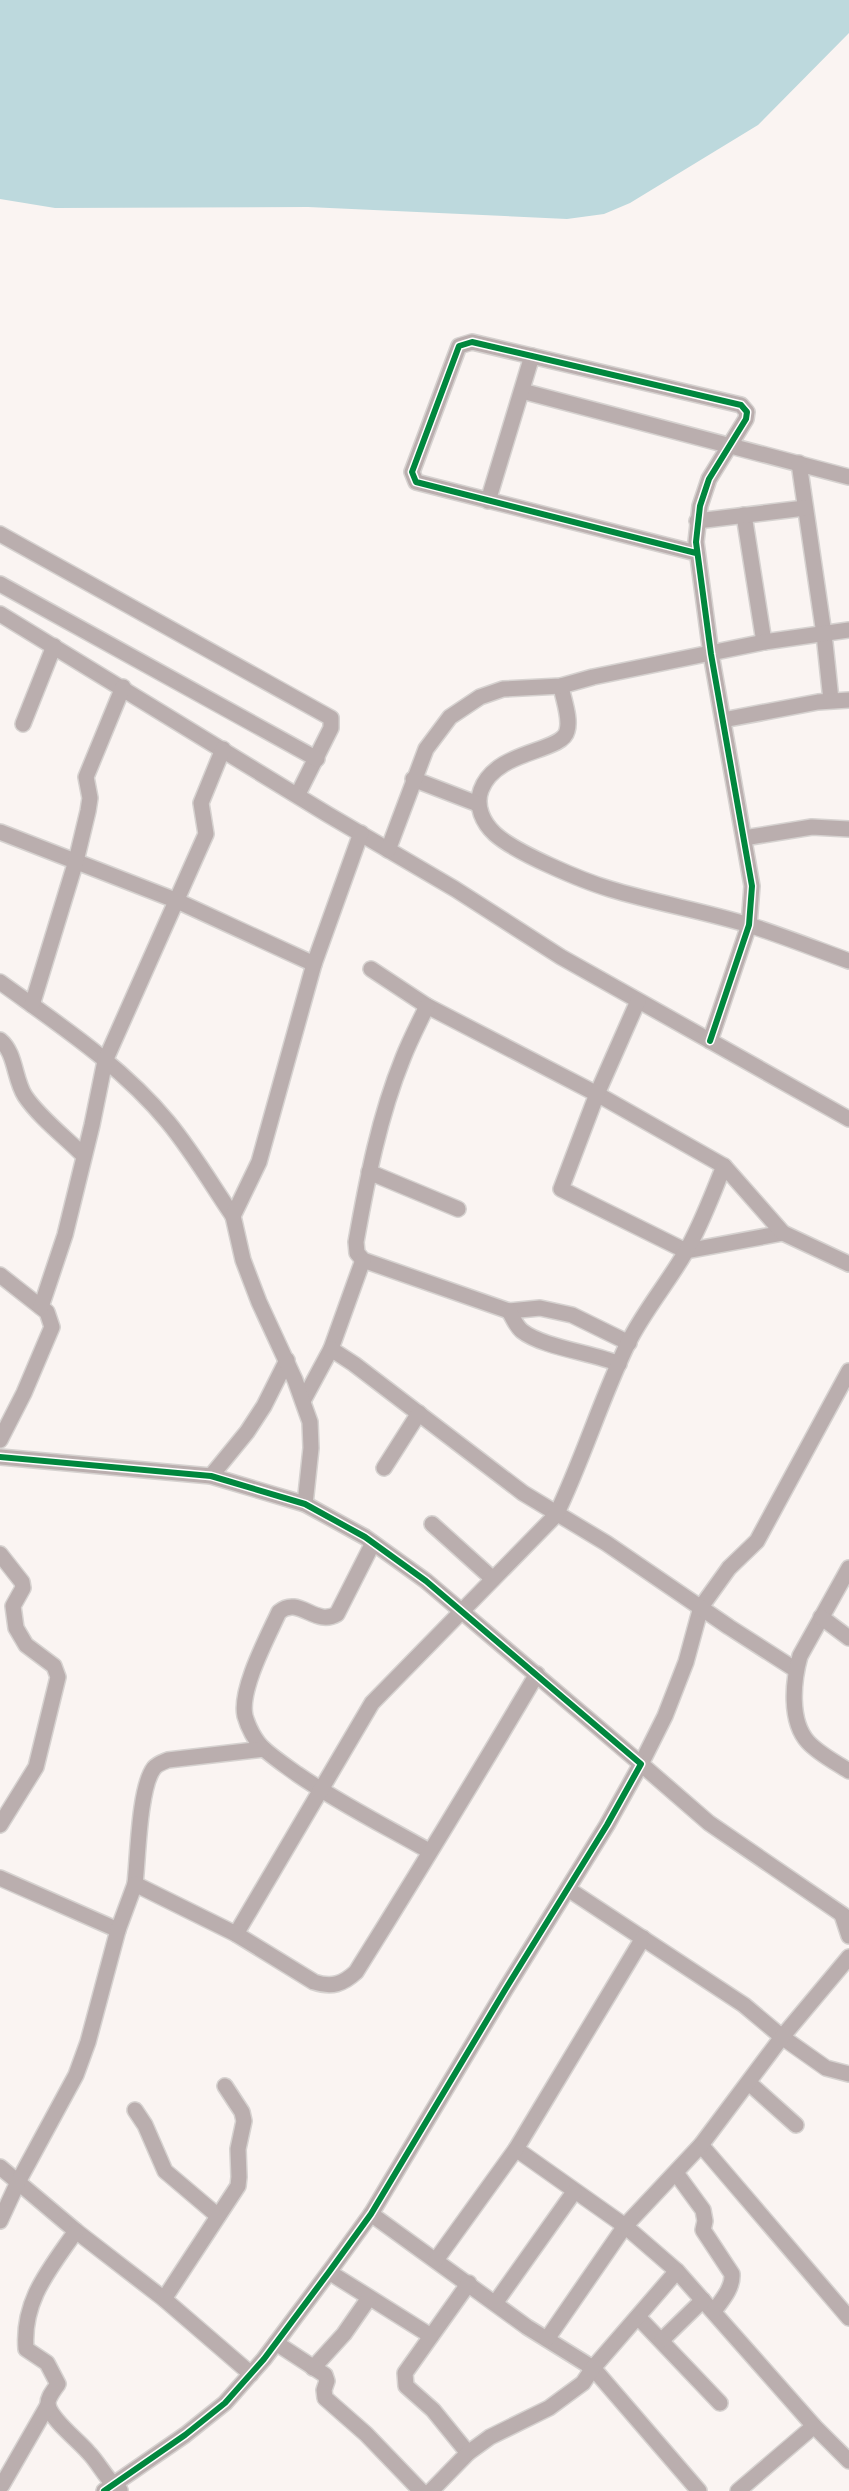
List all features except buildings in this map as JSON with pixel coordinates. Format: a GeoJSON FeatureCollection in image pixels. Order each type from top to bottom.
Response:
{"type":"FeatureCollection","features":[{"type":"Feature","properties":{"kind":"street"},"geometry":{"type":"LineString","coordinates":[[696,553],[418,483],[413,478],[412,472],[459,346],[472,342],[741,405],[746,412],[746,419],[728,445],[709,479],[697,520],[696,553],[711,654],[752,886],[749,925],[710,1041]]}},
{"type":"Feature","properties":{"kind":"street"},"geometry":{"type":"LineString","coordinates":[[488,501],[532,356]]}},
{"type":"Feature","properties":{"kind":"street"},"geometry":{"type":"LineString","coordinates":[[522,391],[849,476]]}},
{"type":"Feature","properties":{"kind":"street"},"geometry":{"type":"LineString","coordinates":[[799,464],[824,634],[831,700]]}},
{"type":"Feature","properties":{"kind":"street"},"geometry":{"type":"LineString","coordinates":[[697,520],[805,508]]}},
{"type":"Feature","properties":{"kind":"street"},"geometry":{"type":"LineString","coordinates":[[744,515],[764,642]]}},
{"type":"Feature","properties":{"kind":"street"},"geometry":{"type":"LineString","coordinates":[[0,534],[331,718],[333,724],[298,794]]}},
{"type":"Feature","properties":{"kind":"street"},"geometry":{"type":"LineString","coordinates":[[0,584],[317,759]]}},
{"type":"Feature","properties":{"kind":"street"},"geometry":{"type":"LineString","coordinates":[[0,614],[123,687],[388,850],[455,888],[561,957],[849,1119]]}},
{"type":"Feature","properties":{"kind":"street"},"geometry":{"type":"LineString","coordinates":[[388,850],[413,779],[432,737],[450,717],[469,703],[503,689],[561,686],[593,677],[764,642],[849,630]]}},
{"type":"Feature","properties":{"kind":"street"},"geometry":{"type":"LineString","coordinates":[[23,724],[54,646]]}},
{"type":"Feature","properties":{"kind":"street"},"geometry":{"type":"LineString","coordinates":[[561,686],[568,723],[564,738],[556,745],[520,755],[491,774],[481,790],[478,804],[483,819],[496,834],[531,855],[611,890],[749,925],[849,961]]}},
{"type":"Feature","properties":{"kind":"street"},"geometry":{"type":"LineString","coordinates":[[32,1005],[76,861],[90,805],[86,777],[123,687]]}},
{"type":"Feature","properties":{"kind":"street"},"geometry":{"type":"LineString","coordinates":[[723,720],[831,700],[849,700]]}},
{"type":"Feature","properties":{"kind":"street"},"geometry":{"type":"LineString","coordinates":[[41,1307],[65,1235],[83,1154],[92,1125],[105,1061],[206,834],[201,803],[223,749]]}},
{"type":"Feature","properties":{"kind":"street"},"geometry":{"type":"LineString","coordinates":[[413,779],[478,804]]}},
{"type":"Feature","properties":{"kind":"street"},"geometry":{"type":"LineString","coordinates":[[744,838],[812,827],[849,829]]}},
{"type":"Feature","properties":{"kind":"street"},"geometry":{"type":"LineString","coordinates":[[0,832],[175,900],[314,964]]}},
{"type":"Feature","properties":{"kind":"street"},"geometry":{"type":"LineString","coordinates":[[233,1216],[259,1162],[314,964],[361,833]]}},
{"type":"Feature","properties":{"kind":"street"},"geometry":{"type":"LineString","coordinates":[[371,969],[427,1006],[596,1094],[724,1166],[783,1233],[849,1264]]}},
{"type":"Feature","properties":{"kind":"street"},"geometry":{"type":"LineString","coordinates":[[0,982],[105,1061],[168,1121],[233,1216],[243,1260],[259,1302],[287,1360],[310,1422],[311,1448],[304,1504]]}},
{"type":"Feature","properties":{"kind":"street"},"geometry":{"type":"LineString","coordinates":[[638,1001],[596,1094],[561,1189],[686,1251],[783,1233]]}},
{"type":"Feature","properties":{"kind":"street"},"geometry":{"type":"LineString","coordinates":[[427,1006],[394,1084],[369,1172],[356,1242],[358,1253],[363,1260],[509,1311],[526,1308],[551,1309],[572,1315],[629,1342]]}},
{"type":"Feature","properties":{"kind":"street"},"geometry":{"type":"LineString","coordinates":[[0,1040],[9,1050],[15,1075],[27,1098],[83,1154]]}},
{"type":"Feature","properties":{"kind":"street"},"geometry":{"type":"LineString","coordinates":[[236,1934],[372,1703],[556,1515],[574,1477],[588,1435],[629,1342],[656,1295],[686,1251],[724,1166]]}},
{"type":"Feature","properties":{"kind":"street"},"geometry":{"type":"LineString","coordinates":[[369,1172],[458,1209]]}},
{"type":"Feature","properties":{"kind":"street"},"geometry":{"type":"LineString","coordinates":[[302,1401],[331,1350],[363,1260]]}},
{"type":"Feature","properties":{"kind":"street"},"geometry":{"type":"LineString","coordinates":[[0,1275],[41,1307],[50,1319],[50,1333],[24,1393],[0,1440]]}},
{"type":"Feature","properties":{"kind":"street"},"geometry":{"type":"LineString","coordinates":[[509,1311],[523,1331],[539,1340],[587,1352],[619,1364]]}},
{"type":"Feature","properties":{"kind":"street"},"geometry":{"type":"LineString","coordinates":[[331,1350],[354,1364],[523,1493],[556,1515],[606,1543],[796,1670]]}},
{"type":"Feature","properties":{"kind":"street"},"geometry":{"type":"LineString","coordinates":[[211,1476],[264,1406],[287,1360]]}},
{"type":"Feature","properties":{"kind":"street"},"geometry":{"type":"LineString","coordinates":[[48,2405],[55,2418],[90,2453],[112,2489],[208,2418],[225,2403],[276,2343],[371,2214],[568,1889],[641,1764],[665,1716],[679,1680],[701,1608],[729,1568],[757,1542],[849,1371]]}},
{"type":"Feature","properties":{"kind":"street"},"geometry":{"type":"LineString","coordinates":[[384,1468],[419,1413]]}},
{"type":"Feature","properties":{"kind":"street"},"geometry":{"type":"LineString","coordinates":[[0,1457],[211,1476],[304,1504],[373,1543],[462,1611],[709,1824],[845,1917],[849,1936]]}},
{"type":"Feature","properties":{"kind":"street"},"geometry":{"type":"LineString","coordinates":[[432,1524],[493,1579]]}},
{"type":"Feature","properties":{"kind":"street"},"geometry":{"type":"LineString","coordinates":[[373,1543],[337,1614],[331,1617],[320,1618],[292,1605],[286,1606],[279,1612],[252,1673],[245,1702],[245,1716],[254,1737],[264,1749],[321,1790],[429,1851]]}},
{"type":"Feature","properties":{"kind":"street"},"geometry":{"type":"LineString","coordinates":[[0,1554],[22,1582],[23,1588],[13,1606],[16,1628],[26,1645],[54,1666],[58,1677],[34,1774],[0,1826]]}},
{"type":"Feature","properties":{"kind":"street"},"geometry":{"type":"LineString","coordinates":[[849,1568],[806,1642],[796,1670],[795,1696],[799,1727],[806,1740],[849,1771]]}},
{"type":"Feature","properties":{"kind":"street"},"geometry":{"type":"LineString","coordinates":[[821,1617],[849,1638]]}},
{"type":"Feature","properties":{"kind":"street"},"geometry":{"type":"LineString","coordinates":[[135,1884],[236,1934],[314,1982],[325,1986],[346,1982],[356,1972],[429,1851],[460,1806],[536,1674]]}},
{"type":"Feature","properties":{"kind":"street"},"geometry":{"type":"LineString","coordinates":[[0,2221],[18,2182],[66,2096],[82,2058],[118,1930],[135,1884],[144,1802],[148,1780],[155,1766],[168,1760],[264,1749]]}},
{"type":"Feature","properties":{"kind":"street"},"geometry":{"type":"LineString","coordinates":[[0,1878],[118,1930]]}},
{"type":"Feature","properties":{"kind":"street"},"geometry":{"type":"LineString","coordinates":[[568,1889],[744,2005],[782,2038],[826,2068],[849,2074]]}},
{"type":"Feature","properties":{"kind":"street"},"geometry":{"type":"LineString","coordinates":[[436,2260],[516,2149],[643,1938]]}},
{"type":"Feature","properties":{"kind":"street"},"geometry":{"type":"LineString","coordinates":[[547,2339],[625,2226],[700,2145],[782,2038],[849,1957]]}},
{"type":"Feature","properties":{"kind":"street"},"geometry":{"type":"LineString","coordinates":[[749,2083],[796,2125]]}},
{"type":"Feature","properties":{"kind":"street"},"geometry":{"type":"LineString","coordinates":[[164,2299],[238,2186],[238,2150],[245,2126],[242,2112],[224,2086]]}},
{"type":"Feature","properties":{"kind":"street"},"geometry":{"type":"LineString","coordinates":[[135,2110],[145,2125],[165,2171],[218,2216]]}},
{"type":"Feature","properties":{"kind":"street"},"geometry":{"type":"LineString","coordinates":[[700,2145],[849,2318]]}},
{"type":"Feature","properties":{"kind":"street"},"geometry":{"type":"LineString","coordinates":[[516,2149],[574,2192],[625,2226],[677,2271],[814,2426],[849,2461]]}},
{"type":"Feature","properties":{"kind":"street"},"geometry":{"type":"LineString","coordinates":[[0,2167],[76,2231],[164,2299],[251,2374]]}},
{"type":"Feature","properties":{"kind":"street"},"geometry":{"type":"LineString","coordinates":[[676,2173],[703,2210],[705,2221],[703,2230],[732,2274],[727,2292],[714,2311]]}},
{"type":"Feature","properties":{"kind":"street"},"geometry":{"type":"LineString","coordinates":[[496,2302],[574,2192]]}},
{"type":"Feature","properties":{"kind":"street"},"geometry":{"type":"LineString","coordinates":[[371,2214],[547,2339],[593,2368],[699,2491]]}},
{"type":"Feature","properties":{"kind":"street"},"geometry":{"type":"LineString","coordinates":[[3,2487],[58,2384],[47,2363],[26,2349],[25,2324],[32,2301],[41,2282],[76,2231]]}},
{"type":"Feature","properties":{"kind":"street"},"geometry":{"type":"LineString","coordinates":[[431,2491],[468,2453],[490,2437],[530,2419],[583,2383],[593,2368],[677,2271]]}},
{"type":"Feature","properties":{"kind":"street"},"geometry":{"type":"LineString","coordinates":[[329,2272],[369,2298],[392,2309],[431,2336]]}},
{"type":"Feature","properties":{"kind":"street"},"geometry":{"type":"LineString","coordinates":[[468,2453],[433,2410],[406,2386],[404,2380],[405,2373],[470,2283]]}},
{"type":"Feature","properties":{"kind":"street"},"geometry":{"type":"LineString","coordinates":[[313,2368],[344,2334],[369,2298]]}},
{"type":"Feature","properties":{"kind":"street"},"geometry":{"type":"LineString","coordinates":[[662,2340],[703,2300]]}},
{"type":"Feature","properties":{"kind":"street"},"geometry":{"type":"LineString","coordinates":[[638,2317],[720,2403]]}},
{"type":"Feature","properties":{"kind":"street"},"geometry":{"type":"LineString","coordinates":[[276,2343],[327,2378],[323,2394],[325,2398],[366,2434],[421,2491]]}},
{"type":"Feature","properties":{"kind":"street"},"geometry":{"type":"LineString","coordinates":[[738,2491],[814,2426]]}},
{"type":"Feature","properties":{"kind":"water"},"geometry":{"type":"Polygon","coordinates":[[[0,0],[849,0],[849,33],[758,125],[630,203],[604,214],[567,219],[308,207],[55,208],[0,199],[0,0]]]}},
{"type":"Feature","properties":{"kind":"cycle path"},"geometry":{"type":"LineString","coordinates":[[696,553],[416,482],[412,472],[459,346],[472,342],[741,405],[747,412],[746,419],[709,479],[700,506],[696,542],[711,654],[752,886],[749,925],[710,1041]]}},
{"type":"Feature","properties":{"kind":"cycle path"},"geometry":{"type":"LineString","coordinates":[[0,1457],[211,1476],[305,1504],[365,1537],[426,1581],[641,1764],[607,1825],[505,1990],[371,2214],[329,2272],[264,2359],[225,2403],[185,2435],[104,2491]]}}]}
